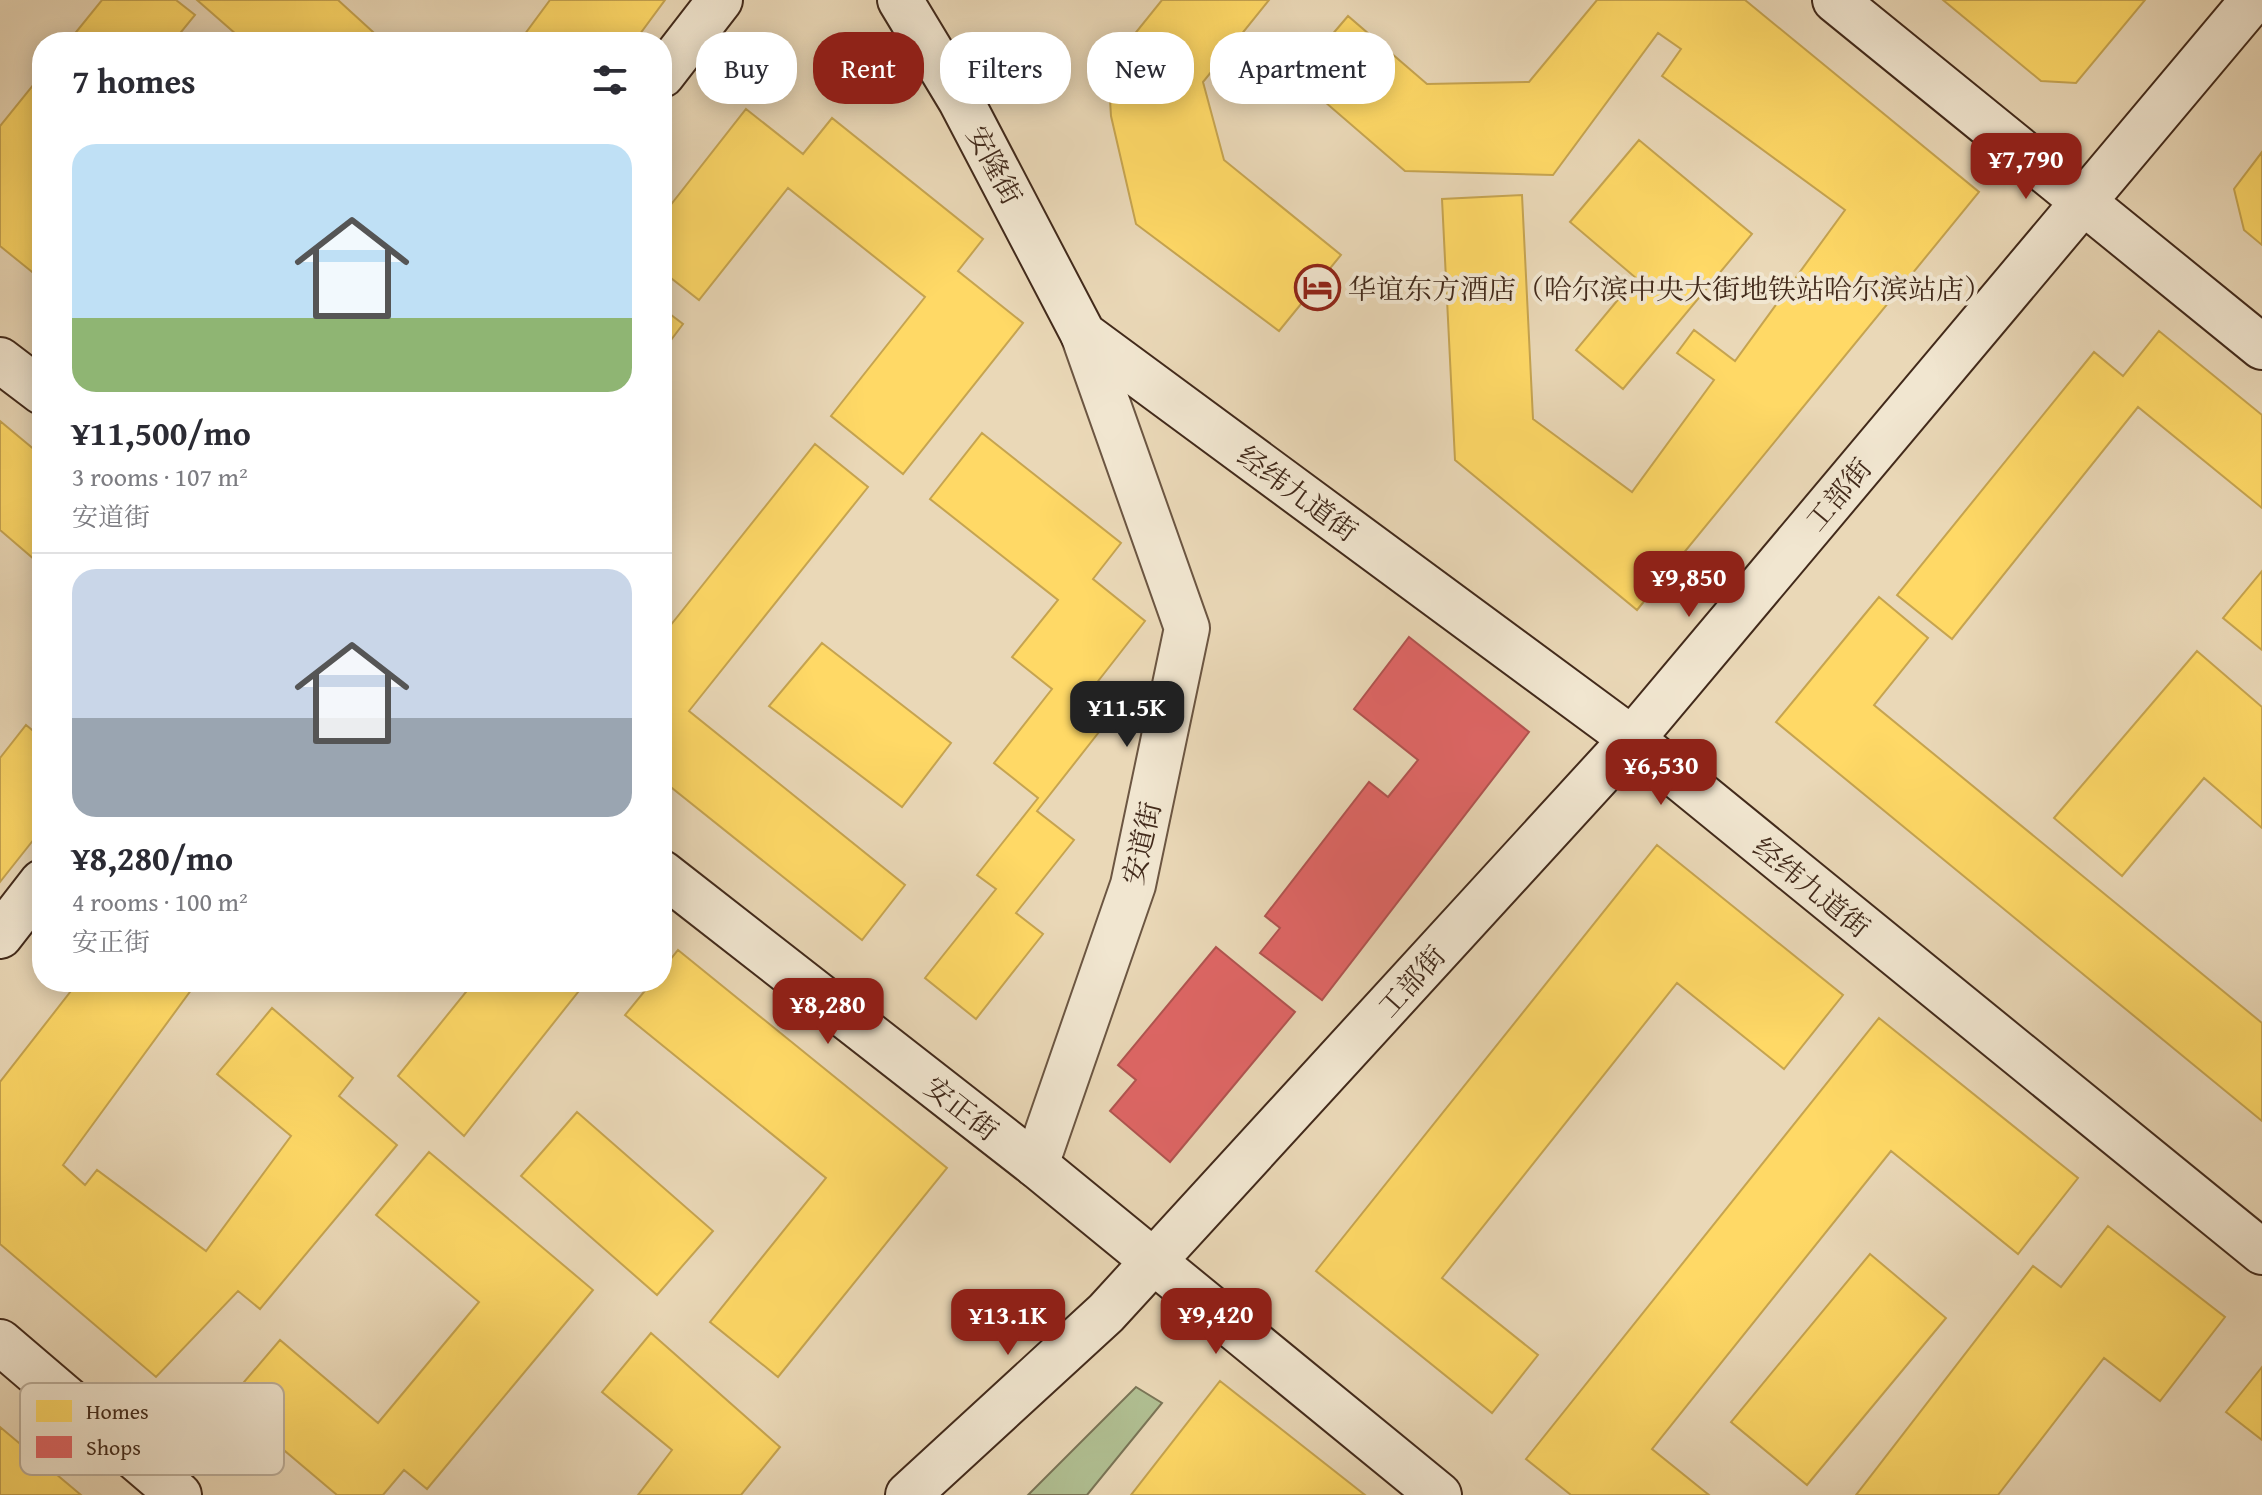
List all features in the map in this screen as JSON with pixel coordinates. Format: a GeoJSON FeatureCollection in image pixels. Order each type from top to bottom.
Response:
{"type":"FeatureCollection","features":[{"type":"Feature","properties":{"kind":"street"},"geometry":{"type":"LineString","coordinates":[[672,62],[720,0]]}},
{"type":"Feature","properties":{"kind":"street","name":"安隆街"},"geometry":{"type":"LineString","coordinates":[[900,0],[961,101],[1083,334]]}},
{"type":"Feature","properties":{"kind":"street"},"geometry":{"type":"LineString","coordinates":[[1835,0],[2262,347]]}},
{"type":"Feature","properties":{"kind":"street","name":"工部街"},"geometry":{"type":"LineString","coordinates":[[1153,1262],[1632,739],[2253,0]]}},
{"type":"Feature","properties":{"kind":"street","name":"经纬九道街"},"geometry":{"type":"LineString","coordinates":[[1083,334],[1632,739],[2262,1252]]}},
{"type":"Feature","properties":{"kind":"street","name":"安道街"},"geometry":{"type":"LineString","coordinates":[[1036,1165],[1133,885],[1187,628],[1083,334]]}},
{"type":"Feature","properties":{"kind":"street"},"geometry":{"type":"LineString","coordinates":[[0,360],[32,384]]}},
{"type":"Feature","properties":{"kind":"street","name":"安正街"},"geometry":{"type":"LineString","coordinates":[[672,881],[1036,1165],[1439,1495]]}},
{"type":"Feature","properties":{"kind":"street"},"geometry":{"type":"LineString","coordinates":[[0,936],[32,895]]}},
{"type":"Feature","properties":{"kind":"street"},"geometry":{"type":"LineString","coordinates":[[908,1495],[1106,1313],[1153,1262]]}},
{"type":"Feature","properties":{"kind":"street"},"geometry":{"type":"LineString","coordinates":[[0,1342],[48,1383]]}},
{"type":"Feature","properties":{"kind":"street"},"geometry":{"type":"LineString","coordinates":[[156,1475],[179,1495]]}},
{"type":"Feature","properties":{"kind":"green space"},"geometry":{"type":"Polygon","coordinates":[[[1136,1387],[1162,1403],[1087,1495],[1028,1495],[1136,1387]]]}},
{"type":"Feature","properties":{"kind":"building: Homes"},"geometry":{"type":"Polygon","coordinates":[[[102,0],[176,0],[195,15],[181,32],[76,32],[102,0]]]}},
{"type":"Feature","properties":{"kind":"building: Homes"},"geometry":{"type":"Polygon","coordinates":[[[197,0],[338,0],[373,32],[234,32],[197,0]]]}},
{"type":"Feature","properties":{"kind":"building: Homes"},"geometry":{"type":"Polygon","coordinates":[[[550,0],[665,0],[641,32],[526,32],[550,0]]]}},
{"type":"Feature","properties":{"kind":"building: Homes"},"geometry":{"type":"Polygon","coordinates":[[[1162,0],[1269,0],[1243,32],[1210,32],[1210,73],[1203,82],[1224,160],[1341,255],[1279,331],[1136,224],[1110,104],[1194,104],[1194,32],[1136,32],[1162,0]]]}},
{"type":"Feature","properties":{"kind":"building: Homes"},"geometry":{"type":"Polygon","coordinates":[[[1597,0],[1745,0],[1979,192],[1637,610],[1455,460],[1442,199],[1522,195],[1533,419],[1632,492],[1714,380],[1677,353],[1694,330],[1735,361],[1845,210],[1662,76],[1681,49],[1658,33],[1553,175],[1405,171],[1327,104],[1395,104],[1395,56],[1427,84],[1529,82],[1597,0]]]}},
{"type":"Feature","properties":{"kind":"building: Homes"},"geometry":{"type":"Polygon","coordinates":[[[1943,0],[2145,0],[2076,83],[2041,81],[1943,0]]]}},
{"type":"Feature","properties":{"kind":"building: Homes"},"geometry":{"type":"Polygon","coordinates":[[[1348,16],[1367,32],[1334,32],[1348,16]]]}},
{"type":"Feature","properties":{"kind":"building: Homes"},"geometry":{"type":"Polygon","coordinates":[[[32,86],[32,272],[0,246],[0,126],[32,86]]]}},
{"type":"Feature","properties":{"kind":"building: Homes"},"geometry":{"type":"Polygon","coordinates":[[[746,109],[803,154],[832,118],[983,239],[958,271],[1023,323],[903,474],[831,416],[925,297],[788,188],[699,300],[672,279],[672,203],[746,109]]]}},
{"type":"Feature","properties":{"kind":"building: Homes"},"geometry":{"type":"Polygon","coordinates":[[[1639,140],[1752,234],[1623,389],[1576,350],[1636,278],[1570,222],[1639,140]]]}},
{"type":"Feature","properties":{"kind":"building: Homes"},"geometry":{"type":"Polygon","coordinates":[[[2262,152],[2262,245],[2244,230],[2234,189],[2262,152]]]}},
{"type":"Feature","properties":{"kind":"building: Homes"},"geometry":{"type":"Polygon","coordinates":[[[672,316],[683,324],[672,339],[672,316]]]}},
{"type":"Feature","properties":{"kind":"building: Homes"},"geometry":{"type":"Polygon","coordinates":[[[2159,331],[2262,415],[2262,508],[2138,407],[1952,639],[1897,595],[2094,352],[2123,376],[2159,331]]]}},
{"type":"Feature","properties":{"kind":"building: Homes"},"geometry":{"type":"Polygon","coordinates":[[[0,421],[32,448],[32,557],[0,530],[0,421]]]}},
{"type":"Feature","properties":{"kind":"building: Homes"},"geometry":{"type":"Polygon","coordinates":[[[982,433],[1121,543],[1093,579],[1145,621],[1074,712],[1099,732],[1037,811],[1074,840],[1016,913],[1043,934],[976,1019],[925,978],[996,889],[977,875],[1038,798],[994,763],[1052,689],[1012,657],[1058,600],[930,499],[982,433]]]}},
{"type":"Feature","properties":{"kind":"building: Homes"},"geometry":{"type":"Polygon","coordinates":[[[815,444],[868,487],[689,711],[905,885],[862,940],[672,788],[672,623],[815,444]]]}},
{"type":"Feature","properties":{"kind":"building: Homes"},"geometry":{"type":"Polygon","coordinates":[[[2262,571],[2262,650],[2223,618],[2262,571]]]}},
{"type":"Feature","properties":{"kind":"building: Homes"},"geometry":{"type":"Polygon","coordinates":[[[1879,597],[1928,638],[1874,705],[2262,1023],[2262,1121],[1776,722],[1879,597]]]}},
{"type":"Feature","properties":{"kind":"building: Homes"},"geometry":{"type":"Polygon","coordinates":[[[822,643],[951,743],[902,807],[769,706],[822,643]]]}},
{"type":"Feature","properties":{"kind":"building: Homes"},"geometry":{"type":"Polygon","coordinates":[[[2197,651],[2262,707],[2262,828],[2204,778],[2122,876],[2054,818],[2197,651]]]}},
{"type":"Feature","properties":{"kind":"building: Homes"},"geometry":{"type":"Polygon","coordinates":[[[26,725],[32,730],[32,842],[0,882],[0,758],[26,725]]]}},
{"type":"Feature","properties":{"kind":"building: Homes"},"geometry":{"type":"Polygon","coordinates":[[[1657,845],[1843,995],[1784,1069],[1677,983],[1442,1278],[1538,1355],[1492,1413],[1316,1271],[1657,845]]]}},
{"type":"Feature","properties":{"kind":"building: Homes"},"geometry":{"type":"Polygon","coordinates":[[[678,950],[947,1168],[778,1377],[710,1322],[826,1178],[625,1015],[644,992],[672,992],[672,958],[678,950]]]}},
{"type":"Feature","properties":{"kind":"building: Homes"},"geometry":{"type":"Polygon","coordinates":[[[70,992],[190,992],[63,1165],[85,1185],[97,1170],[206,1251],[291,1136],[217,1074],[272,1008],[353,1078],[339,1096],[397,1145],[260,1309],[238,1291],[156,1377],[0,1244],[0,1082],[70,992]]]}},
{"type":"Feature","properties":{"kind":"building: Homes"},"geometry":{"type":"Polygon","coordinates":[[[466,992],[578,992],[464,1136],[398,1076],[466,992]]]}},
{"type":"Feature","properties":{"kind":"building: Homes"},"geometry":{"type":"Polygon","coordinates":[[[1879,1018],[2078,1178],[2018,1254],[1891,1151],[1652,1449],[1709,1495],[1571,1495],[1526,1459],[1879,1018]]]}},
{"type":"Feature","properties":{"kind":"building: Homes"},"geometry":{"type":"Polygon","coordinates":[[[577,1112],[713,1231],[657,1295],[521,1176],[577,1112]]]}},
{"type":"Feature","properties":{"kind":"building: Homes"},"geometry":{"type":"Polygon","coordinates":[[[429,1152],[593,1290],[427,1489],[404,1470],[383,1495],[337,1495],[284,1450],[284,1383],[243,1383],[280,1340],[378,1423],[479,1302],[376,1215],[429,1152]]]}},
{"type":"Feature","properties":{"kind":"building: Homes"},"geometry":{"type":"Polygon","coordinates":[[[2108,1226],[2225,1317],[2160,1401],[2104,1358],[1998,1495],[1856,1495],[2033,1266],[2061,1287],[2108,1226]]]}},
{"type":"Feature","properties":{"kind":"building: Homes"},"geometry":{"type":"Polygon","coordinates":[[[1870,1254],[1946,1318],[1807,1485],[1731,1422],[1870,1254]]]}},
{"type":"Feature","properties":{"kind":"building: Homes"},"geometry":{"type":"Polygon","coordinates":[[[651,1333],[780,1447],[741,1495],[638,1495],[672,1450],[602,1392],[651,1333]]]}},
{"type":"Feature","properties":{"kind":"building: Homes"},"geometry":{"type":"Polygon","coordinates":[[[2262,1367],[2262,1440],[2226,1412],[2262,1367]]]}},
{"type":"Feature","properties":{"kind":"building: Homes"},"geometry":{"type":"Polygon","coordinates":[[[1220,1381],[1365,1495],[1131,1495],[1220,1381]]]}},
{"type":"Feature","properties":{"kind":"building: Homes"},"geometry":{"type":"Polygon","coordinates":[[[0,1427],[20,1444],[20,1475],[57,1475],[81,1495],[0,1495],[0,1427]]]}},
{"type":"Feature","properties":{"kind":"building: Shops"},"geometry":{"type":"Polygon","coordinates":[[[1409,637],[1529,732],[1322,1000],[1260,953],[1280,928],[1265,916],[1369,782],[1388,797],[1418,760],[1354,709],[1409,637]]]}},
{"type":"Feature","properties":{"kind":"building: Shops"},"geometry":{"type":"Polygon","coordinates":[[[1216,947],[1295,1012],[1170,1162],[1110,1111],[1136,1080],[1118,1065],[1216,947]]]}},
{"type":"Feature","properties":{"kind":"place","name":"华谊东方酒店（哈尔滨中央大街地铁站哈尔滨站店）"},"geometry":{"type":"Point","coordinates":[1317,288]}}]}
